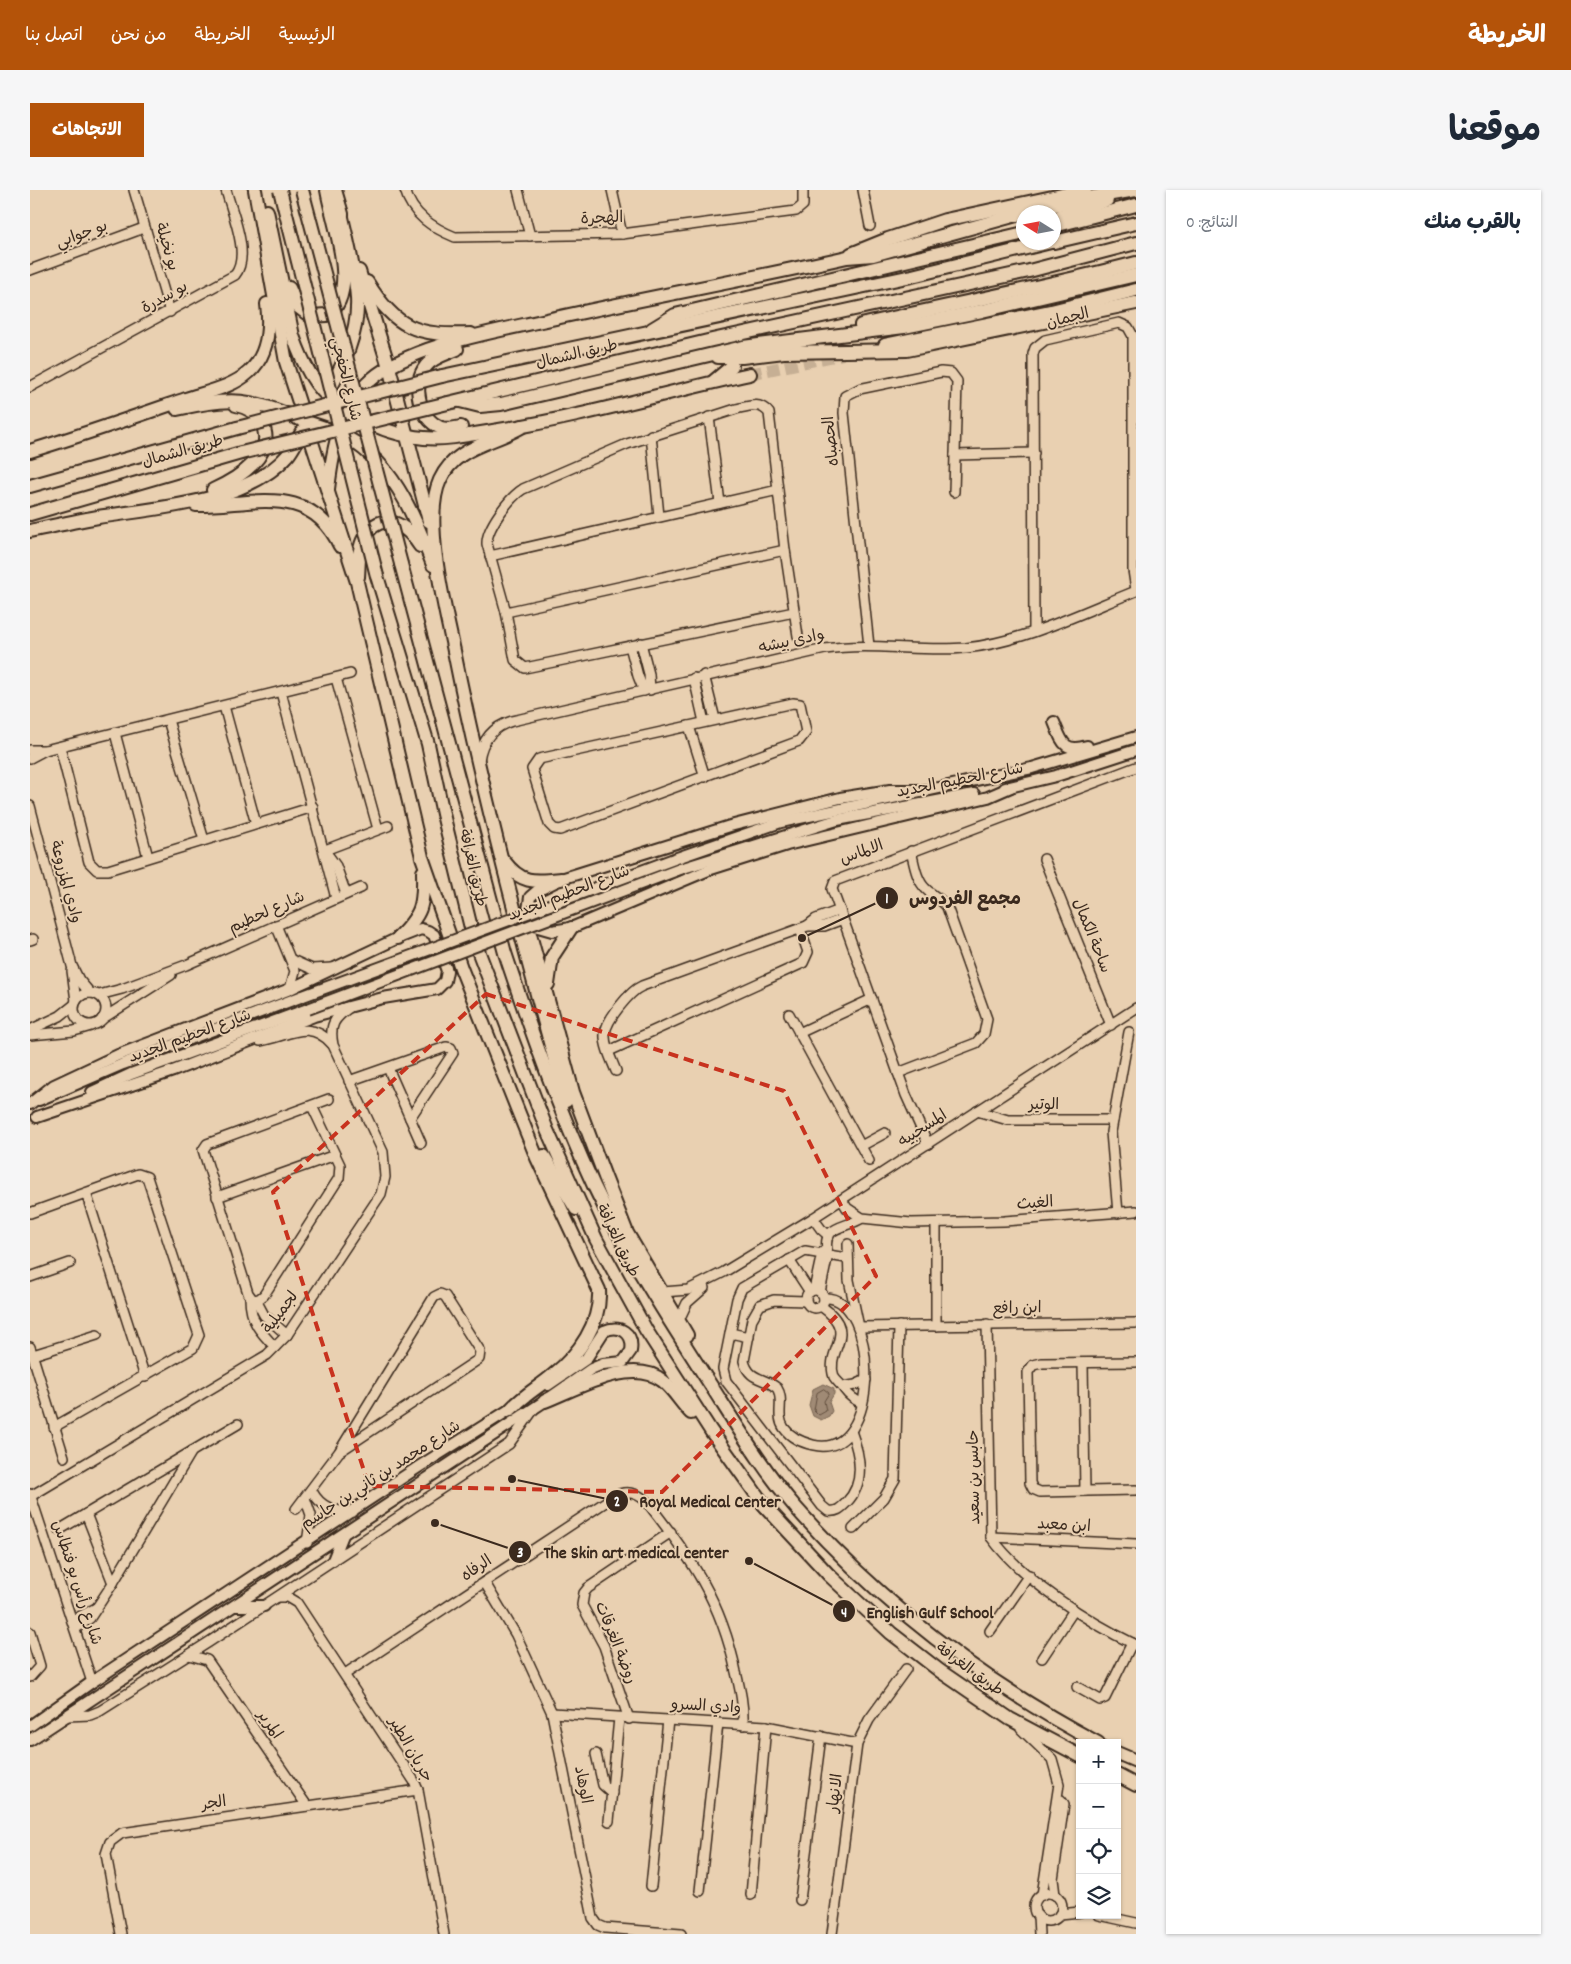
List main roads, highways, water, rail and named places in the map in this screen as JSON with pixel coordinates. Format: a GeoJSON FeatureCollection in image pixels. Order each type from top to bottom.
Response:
{"type":"FeatureCollection","features":[{"type":"Feature","properties":{"kind":"highway"},"geometry":{"type":"LineString","coordinates":[[30,451],[124,422],[231,383],[248,373],[260,359],[266,341],[268,310],[254,190]]}},
{"type":"Feature","properties":{"kind":"highway"},"geometry":{"type":"LineString","coordinates":[[254,190],[286,362],[307,422],[357,582],[422,857],[461,968],[537,1158],[596,1281],[600,1300],[594,1322],[574,1356],[554,1375],[523,1396],[511,1409]]}},
{"type":"Feature","properties":{"kind":"highway"},"geometry":{"type":"LineString","coordinates":[[262,190],[279,262],[293,336],[300,356],[326,396],[347,411],[378,427],[406,436],[439,438],[523,426],[750,374]]}},
{"type":"Feature","properties":{"kind":"highway","name":"شارع الخفجي"},"geometry":{"type":"LineString","coordinates":[[280,190],[377,576]]}},
{"type":"Feature","properties":{"kind":"highway","name":"شارع الخفجي"},"geometry":{"type":"LineString","coordinates":[[302,190],[401,564]]}},
{"type":"Feature","properties":{"kind":"highway"},"geometry":{"type":"LineString","coordinates":[[279,262],[300,310],[315,317],[326,315],[335,308],[342,289],[343,263],[326,190]]}},
{"type":"Feature","properties":{"kind":"highway"},"geometry":{"type":"LineString","coordinates":[[335,190],[389,367],[436,546]]}},
{"type":"Feature","properties":{"kind":"highway"},"geometry":{"type":"LineString","coordinates":[[846,257],[888,239],[945,220],[1085,190]]}},
{"type":"Feature","properties":{"kind":"highway"},"geometry":{"type":"LineString","coordinates":[[1057,205],[1136,190]]}},
{"type":"Feature","properties":{"kind":"highway"},"geometry":{"type":"LineString","coordinates":[[1061,216],[1102,203],[1116,195]]}},
{"type":"Feature","properties":{"kind":"highway"},"geometry":{"type":"LineString","coordinates":[[1061,224],[1136,205]]}},
{"type":"Feature","properties":{"kind":"highway"},"geometry":{"type":"LineString","coordinates":[[182,505],[236,489],[266,474],[288,455],[307,422],[326,396],[348,351],[356,314],[357,298],[340,208]]}},
{"type":"Feature","properties":{"kind":"highway"},"geometry":{"type":"LineString","coordinates":[[328,494],[338,433],[347,411],[371,380],[389,367],[414,354],[503,330],[846,257],[873,255],[1016,215]]}},
{"type":"Feature","properties":{"kind":"highway","name":"طريق الشمال"},"geometry":{"type":"LineString","coordinates":[[1061,240],[1136,223]]}},
{"type":"Feature","properties":{"kind":"highway"},"geometry":{"type":"LineString","coordinates":[[979,244],[994,234],[1016,228]]}},
{"type":"Feature","properties":{"kind":"highway"},"geometry":{"type":"LineString","coordinates":[[646,332],[675,315],[1016,235]]}},
{"type":"Feature","properties":{"kind":"highway","name":"طريق الشمال"},"geometry":{"type":"LineString","coordinates":[[30,514],[241,453],[712,340],[1029,271],[1136,243]]}},
{"type":"Feature","properties":{"kind":"highway","name":"طريق الشمال"},"geometry":{"type":"LineString","coordinates":[[30,486],[237,428],[442,376],[902,278],[1019,250]]}},
{"type":"Feature","properties":{"kind":"highway"},"geometry":{"type":"LineString","coordinates":[[1045,284],[1136,256]]}},
{"type":"Feature","properties":{"kind":"highway"},"geometry":{"type":"LineString","coordinates":[[861,325],[1136,263]]}},
{"type":"Feature","properties":{"kind":"highway"},"geometry":{"type":"LineString","coordinates":[[358,268],[387,311],[400,323],[409,327],[437,334],[503,330]]}},
{"type":"Feature","properties":{"kind":"highway"},"geometry":{"type":"LineString","coordinates":[[453,402],[480,406],[501,404],[759,344],[904,326],[982,311],[1136,275]]}},
{"type":"Feature","properties":{"kind":"highway"},"geometry":{"type":"LineString","coordinates":[[885,345],[1050,311],[1136,290]]}},
{"type":"Feature","properties":{"kind":"highway"},"geometry":{"type":"LineString","coordinates":[[711,356],[734,358],[784,352],[876,353],[906,350],[968,339],[1136,303]]}},
{"type":"Feature","properties":{"kind":"highway"},"geometry":{"type":"LineString","coordinates":[[503,330],[432,360],[421,376],[418,390],[419,402],[426,415],[442,428],[502,424],[523,426]]}},
{"type":"Feature","properties":{"kind":"highway"},"geometry":{"type":"LineString","coordinates":[[712,382],[732,366]]}},
{"type":"Feature","properties":{"kind":"highway"},"geometry":{"type":"LineString","coordinates":[[124,422],[216,402],[253,402],[338,433],[370,453],[397,485],[413,512],[440,584]]}},
{"type":"Feature","properties":{"kind":"highway"},"geometry":{"type":"LineString","coordinates":[[182,505],[236,478],[256,460],[263,450],[265,432],[257,416],[242,406],[216,402]]}},
{"type":"Feature","properties":{"kind":"highway"},"geometry":{"type":"LineString","coordinates":[[523,426],[502,438],[464,452],[452,461],[444,472],[438,484],[434,501],[436,546],[440,584],[478,765],[507,880],[584,1163]]}},
{"type":"Feature","properties":{"kind":"highway"},"geometry":{"type":"LineString","coordinates":[[30,531],[71,521],[182,505],[215,505],[270,500],[298,505],[316,516],[329,529],[357,582]]}},
{"type":"Feature","properties":{"kind":"highway"},"geometry":{"type":"LineString","coordinates":[[357,582],[363,538],[370,529],[380,524],[391,522],[402,525],[411,532],[440,584]]}},
{"type":"Feature","properties":{"kind":"highway","name":"طريق الغرافة"},"geometry":{"type":"LineString","coordinates":[[401,564],[505,952],[524,1011],[584,1163],[631,1258],[754,1452],[796,1507],[884,1596],[932,1636],[999,1683],[1055,1719],[1091,1739]]}},
{"type":"Feature","properties":{"kind":"highway","name":"طريق الغرافة"},"geometry":{"type":"LineString","coordinates":[[377,576],[428,744],[447,833],[474,940],[547,1130],[596,1239],[646,1330],[712,1431],[764,1505],[829,1575],[891,1633],[1010,1719],[1076,1754]]}},
{"type":"Feature","properties":{"kind":"highway"},"geometry":{"type":"LineString","coordinates":[[501,856],[516,875],[527,880],[539,882],[561,879]]}},
{"type":"Feature","properties":{"kind":"highway"},"geometry":{"type":"LineString","coordinates":[[398,938],[416,919],[422,906],[422,857]]}},
{"type":"Feature","properties":{"kind":"highway"},"geometry":{"type":"LineString","coordinates":[[507,880],[517,890],[549,996],[573,1092],[627,1233],[664,1292],[713,1382],[718,1396]]}},
{"type":"Feature","properties":{"kind":"highway"},"geometry":{"type":"LineString","coordinates":[[549,996],[548,980],[552,957],[571,928]]}},
{"type":"Feature","properties":{"kind":"highway"},"geometry":{"type":"LineString","coordinates":[[520,1116],[596,1239]]}},
{"type":"Feature","properties":{"kind":"highway"},"geometry":{"type":"LineString","coordinates":[[546,1401],[615,1374],[641,1372],[662,1380],[689,1412],[712,1431]]}},
{"type":"Feature","properties":{"kind":"highway"},"geometry":{"type":"LineString","coordinates":[[1121,1755],[1136,1761]]}},
{"type":"Feature","properties":{"kind":"highway"},"geometry":{"type":"LineString","coordinates":[[1121,1778],[1136,1785]]}},
{"type":"Feature","properties":{"kind":"main road"},"geometry":{"type":"LineString","coordinates":[[1054,722],[1062,741],[1072,749],[1136,732]]}},
{"type":"Feature","properties":{"kind":"main road","name":"شارع الحطيم الجديد"},"geometry":{"type":"LineString","coordinates":[[30,1104],[123,1064],[304,996],[674,859],[781,822],[1032,768],[1136,737]]}},
{"type":"Feature","properties":{"kind":"main road","name":"شارع الحطيم الجديد"},"geometry":{"type":"LineString","coordinates":[[33,1119],[131,1074],[680,869],[837,820],[1011,787],[1056,776],[1136,750]]}},
{"type":"Feature","properties":{"kind":"main road"},"geometry":{"type":"LineString","coordinates":[[925,790],[890,790],[840,798],[730,826],[561,879],[536,891],[530,897],[528,910],[532,920],[544,930],[571,928],[711,870],[778,848],[988,797],[1011,787]]}},
{"type":"Feature","properties":{"kind":"main road"},"geometry":{"type":"LineString","coordinates":[[30,1104],[47,1089],[118,1055],[290,989],[421,929],[431,933],[447,971],[445,981],[437,989],[353,1005],[299,1021],[173,1070],[33,1119]]}},
{"type":"Feature","properties":{"kind":"main road","name":"شارع محمد بن ثاني بن جاسم"},"geometry":{"type":"LineString","coordinates":[[30,1726],[92,1682],[586,1359],[604,1331],[617,1328],[627,1333],[632,1344],[631,1352],[623,1362],[603,1364],[591,1369],[534,1409],[30,1740]]}},
{"type":"Feature","properties":{"kind":"main road"},"geometry":{"type":"LineString","coordinates":[[333,1560],[343,1535]]}},
{"type":"Feature","properties":{"kind":"main road"},"geometry":{"type":"LineString","coordinates":[[235,1606],[264,1606]]}},
{"type":"Feature","properties":{"kind":"water"},"geometry":{"type":"Polygon","coordinates":[[[823,1384],[834,1389],[834,1394],[829,1402],[832,1411],[829,1416],[821,1420],[813,1416],[809,1405],[813,1389],[823,1384]]]}},
{"type":"Feature","properties":{"kind":"tunnel"},"geometry":{"type":"LineString","coordinates":[[750,374],[843,354]]}},
{"type":"Feature","properties":{"kind":"place","name":"مجمع الفردوس"},"geometry":{"type":"Point","coordinates":[802,938]}},
{"type":"Feature","properties":{"kind":"place","name":"Royal Medical Center"},"geometry":{"type":"Point","coordinates":[512,1479]}},
{"type":"Feature","properties":{"kind":"place","name":"The Skin art medical center"},"geometry":{"type":"Point","coordinates":[435,1523]}},
{"type":"Feature","properties":{"kind":"place","name":"English Gulf School"},"geometry":{"type":"Point","coordinates":[749,1561]}}]}
